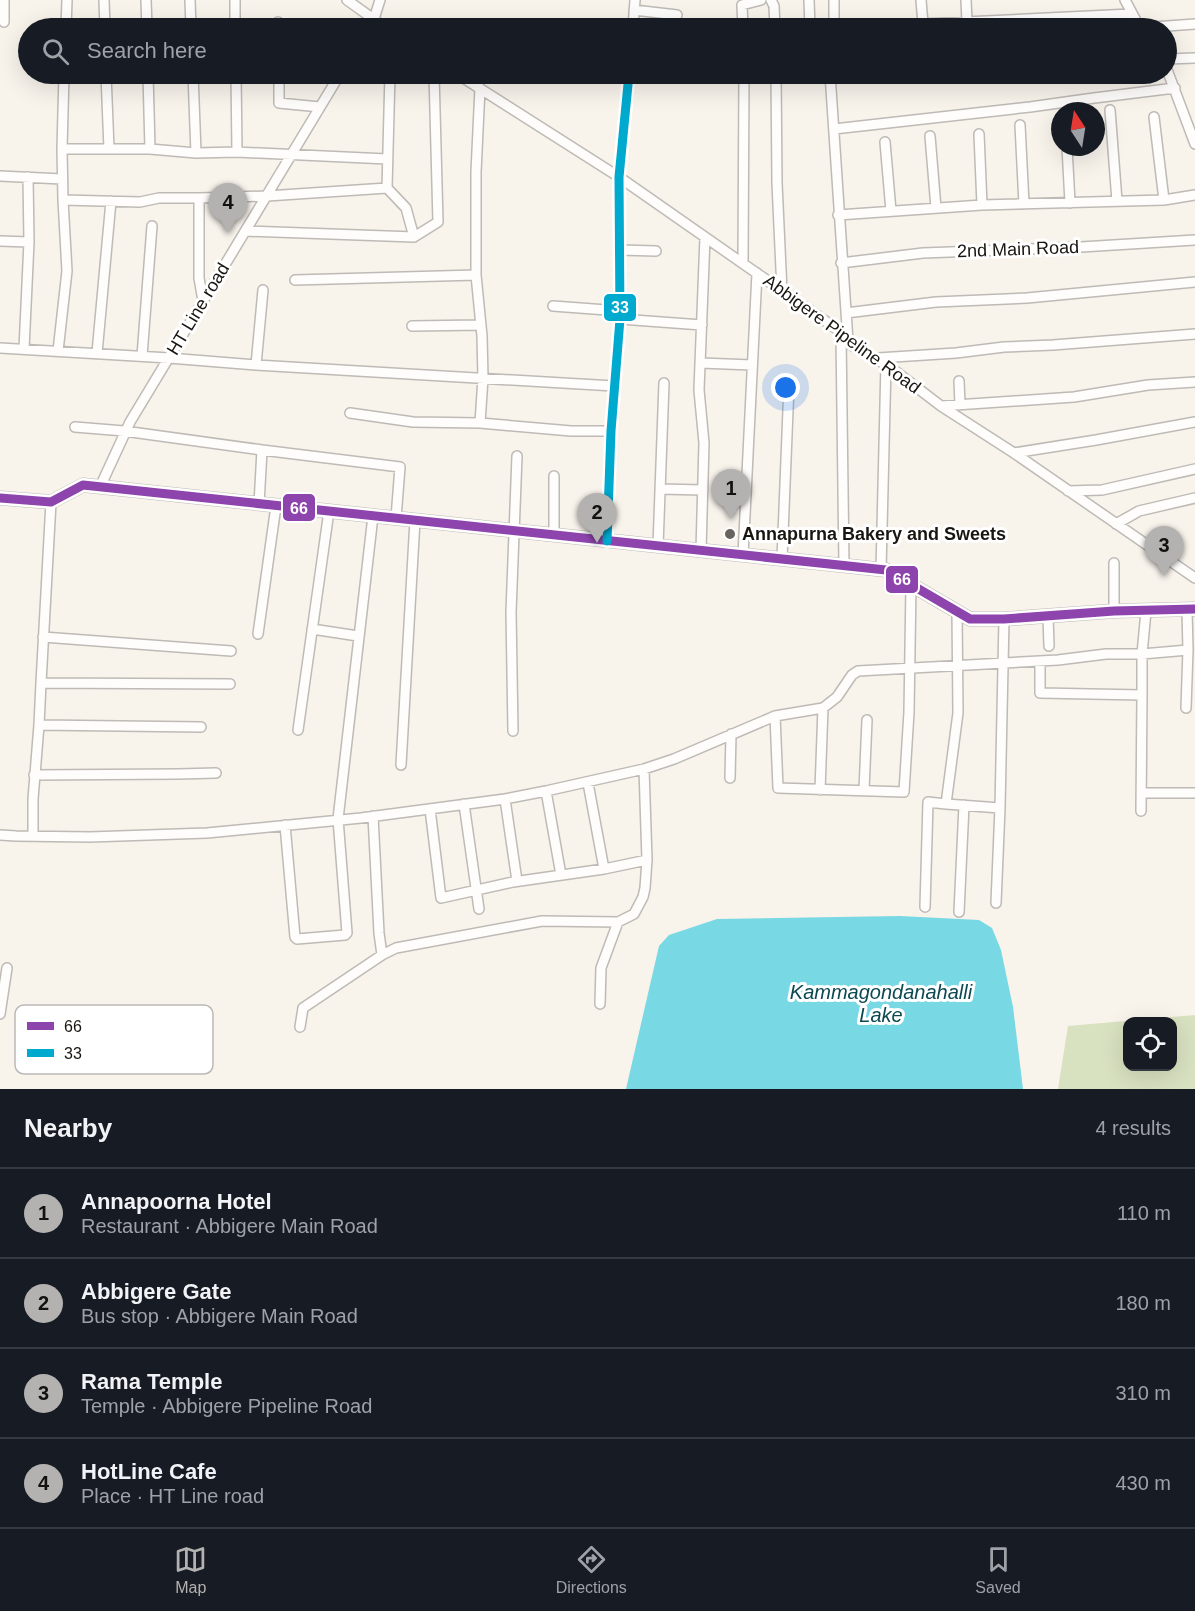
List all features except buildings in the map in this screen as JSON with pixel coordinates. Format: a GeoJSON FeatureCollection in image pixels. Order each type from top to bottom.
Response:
{"type":"FeatureCollection","features":[{"type":"Feature","properties":{"kind":"main road"},"geometry":{"type":"LineString","coordinates":[[0,498],[51,502],[83,485],[886,570],[970,619],[1004,619],[1114,611],[1191,610]]}},
{"type":"Feature","properties":{"kind":"street"},"geometry":{"type":"LineString","coordinates":[[4,0],[4,22]]}},
{"type":"Feature","properties":{"kind":"street"},"geometry":{"type":"LineString","coordinates":[[66,18],[67,0]]}},
{"type":"Feature","properties":{"kind":"street"},"geometry":{"type":"LineString","coordinates":[[104,0],[105,18]]}},
{"type":"Feature","properties":{"kind":"street"},"geometry":{"type":"LineString","coordinates":[[146,0],[147,18]]}},
{"type":"Feature","properties":{"kind":"street"},"geometry":{"type":"LineString","coordinates":[[190,0],[191,18]]}},
{"type":"Feature","properties":{"kind":"street"},"geometry":{"type":"LineString","coordinates":[[235,0],[235,18]]}},
{"type":"Feature","properties":{"kind":"street"},"geometry":{"type":"LineString","coordinates":[[347,0],[373,18]]}},
{"type":"Feature","properties":{"kind":"street"},"geometry":{"type":"LineString","coordinates":[[374,18],[380,0]]}},
{"type":"Feature","properties":{"kind":"street"},"geometry":{"type":"LineString","coordinates":[[743,18],[742,4],[761,0]]}},
{"type":"Feature","properties":{"kind":"street"},"geometry":{"type":"LineString","coordinates":[[771,0],[775,18]]}},
{"type":"Feature","properties":{"kind":"street"},"geometry":{"type":"LineString","coordinates":[[809,0],[810,18]]}},
{"type":"Feature","properties":{"kind":"street"},"geometry":{"type":"LineString","coordinates":[[833,18],[834,0]]}},
{"type":"Feature","properties":{"kind":"street"},"geometry":{"type":"LineString","coordinates":[[921,0],[922,18]]}},
{"type":"Feature","properties":{"kind":"street"},"geometry":{"type":"LineString","coordinates":[[966,0],[967,18]]}},
{"type":"Feature","properties":{"kind":"street"},"geometry":{"type":"LineString","coordinates":[[1125,0],[1134,18]]}},
{"type":"Feature","properties":{"kind":"street"},"geometry":{"type":"LineString","coordinates":[[634,5],[676,15]]}},
{"type":"Feature","properties":{"kind":"street"},"geometry":{"type":"LineString","coordinates":[[1037,18],[1131,14]]}},
{"type":"Feature","properties":{"kind":"street"},"geometry":{"type":"LineString","coordinates":[[1177,25],[1195,24]]}},
{"type":"Feature","properties":{"kind":"street"},"geometry":{"type":"LineString","coordinates":[[1177,59],[1195,58]]}},
{"type":"Feature","properties":{"kind":"street"},"geometry":{"type":"LineString","coordinates":[[58,351],[67,271],[62,178],[64,84]]}},
{"type":"Feature","properties":{"kind":"street"},"geometry":{"type":"LineString","coordinates":[[106,84],[109,149]]}},
{"type":"Feature","properties":{"kind":"street"},"geometry":{"type":"LineString","coordinates":[[148,84],[150,149]]}},
{"type":"Feature","properties":{"kind":"street"},"geometry":{"type":"LineString","coordinates":[[193,84],[196,153]]}},
{"type":"Feature","properties":{"kind":"street"},"geometry":{"type":"LineString","coordinates":[[236,84],[237,152]]}},
{"type":"Feature","properties":{"kind":"street"},"geometry":{"type":"LineString","coordinates":[[279,84],[279,103],[320,107]]}},
{"type":"Feature","properties":{"kind":"street","name":"HT Line road"},"geometry":{"type":"LineString","coordinates":[[100,487],[124,431],[334,84]]}},
{"type":"Feature","properties":{"kind":"street"},"geometry":{"type":"LineString","coordinates":[[390,84],[387,188],[406,208],[414,237]]}},
{"type":"Feature","properties":{"kind":"street"},"geometry":{"type":"LineString","coordinates":[[245,231],[414,237],[438,222],[434,84]]}},
{"type":"Feature","properties":{"kind":"street","name":"Abbigere Pipeline Road"},"geometry":{"type":"LineString","coordinates":[[473,84],[619,177],[841,332],[848,343],[886,364],[941,406],[1014,453],[1195,578]]}},
{"type":"Feature","properties":{"kind":"street"},"geometry":{"type":"LineString","coordinates":[[607,541],[611,431],[620,315],[619,177],[628,84]]}},
{"type":"Feature","properties":{"kind":"street"},"geometry":{"type":"LineString","coordinates":[[743,263],[744,84]]}},
{"type":"Feature","properties":{"kind":"street"},"geometry":{"type":"LineString","coordinates":[[776,84],[777,183],[782,291]]}},
{"type":"Feature","properties":{"kind":"street"},"geometry":{"type":"LineString","coordinates":[[831,84],[848,343]]}},
{"type":"Feature","properties":{"kind":"street"},"geometry":{"type":"LineString","coordinates":[[1173,84],[1195,144]]}},
{"type":"Feature","properties":{"kind":"street"},"geometry":{"type":"LineString","coordinates":[[480,88],[476,172],[476,275],[483,378],[480,423]]}},
{"type":"Feature","properties":{"kind":"street"},"geometry":{"type":"LineString","coordinates":[[834,129],[1174,88]]}},
{"type":"Feature","properties":{"kind":"street"},"geometry":{"type":"LineString","coordinates":[[1110,110],[1117,201]]}},
{"type":"Feature","properties":{"kind":"street"},"geometry":{"type":"LineString","coordinates":[[1154,117],[1164,200]]}},
{"type":"Feature","properties":{"kind":"street"},"geometry":{"type":"LineString","coordinates":[[1020,125],[1024,204]]}},
{"type":"Feature","properties":{"kind":"street"},"geometry":{"type":"LineString","coordinates":[[979,134],[982,206]]}},
{"type":"Feature","properties":{"kind":"street"},"geometry":{"type":"LineString","coordinates":[[930,136],[936,208]]}},
{"type":"Feature","properties":{"kind":"street"},"geometry":{"type":"LineString","coordinates":[[885,142],[891,211]]}},
{"type":"Feature","properties":{"kind":"street"},"geometry":{"type":"LineString","coordinates":[[62,149],[150,149],[196,153],[237,152],[387,159]]}},
{"type":"Feature","properties":{"kind":"street"},"geometry":{"type":"LineString","coordinates":[[1067,156],[1070,203]]}},
{"type":"Feature","properties":{"kind":"street"},"geometry":{"type":"LineString","coordinates":[[0,176],[62,178]]}},
{"type":"Feature","properties":{"kind":"street"},"geometry":{"type":"LineString","coordinates":[[24,349],[29,242],[28,177]]}},
{"type":"Feature","properties":{"kind":"street"},"geometry":{"type":"LineString","coordinates":[[63,200],[140,202],[159,198],[267,196],[387,188]]}},
{"type":"Feature","properties":{"kind":"street"},"geometry":{"type":"LineString","coordinates":[[838,215],[936,208],[1164,200],[1195,195]]}},
{"type":"Feature","properties":{"kind":"street"},"geometry":{"type":"LineString","coordinates":[[199,198],[199,278],[203,301]]}},
{"type":"Feature","properties":{"kind":"street"},"geometry":{"type":"LineString","coordinates":[[97,353],[111,201]]}},
{"type":"Feature","properties":{"kind":"street"},"geometry":{"type":"LineString","coordinates":[[142,356],[152,226]]}},
{"type":"Feature","properties":{"kind":"street"},"geometry":{"type":"LineString","coordinates":[[701,551],[704,443],[699,390],[705,237]]}},
{"type":"Feature","properties":{"kind":"street"},"geometry":{"type":"LineString","coordinates":[[0,241],[29,242]]}},
{"type":"Feature","properties":{"kind":"street","name":"2nd Main Road"},"geometry":{"type":"LineString","coordinates":[[841,263],[923,253],[1195,241]]}},
{"type":"Feature","properties":{"kind":"street"},"geometry":{"type":"LineString","coordinates":[[620,250],[656,251]]}},
{"type":"Feature","properties":{"kind":"street"},"geometry":{"type":"LineString","coordinates":[[743,555],[757,273]]}},
{"type":"Feature","properties":{"kind":"street"},"geometry":{"type":"LineString","coordinates":[[295,280],[476,275]]}},
{"type":"Feature","properties":{"kind":"street"},"geometry":{"type":"LineString","coordinates":[[846,313],[936,302],[1027,298],[1195,282]]}},
{"type":"Feature","properties":{"kind":"street"},"geometry":{"type":"LineString","coordinates":[[256,364],[263,290]]}},
{"type":"Feature","properties":{"kind":"street"},"geometry":{"type":"LineString","coordinates":[[553,306],[702,325]]}},
{"type":"Feature","properties":{"kind":"street"},"geometry":{"type":"LineString","coordinates":[[412,326],[480,325]]}},
{"type":"Feature","properties":{"kind":"street"},"geometry":{"type":"LineString","coordinates":[[841,332],[844,566]]}},
{"type":"Feature","properties":{"kind":"street"},"geometry":{"type":"LineString","coordinates":[[872,358],[1195,334]]}},
{"type":"Feature","properties":{"kind":"street"},"geometry":{"type":"LineString","coordinates":[[0,348],[614,386]]}},
{"type":"Feature","properties":{"kind":"street"},"geometry":{"type":"LineString","coordinates":[[701,363],[752,365]]}},
{"type":"Feature","properties":{"kind":"street"},"geometry":{"type":"LineString","coordinates":[[881,570],[886,364]]}},
{"type":"Feature","properties":{"kind":"street"},"geometry":{"type":"LineString","coordinates":[[959,381],[960,404]]}},
{"type":"Feature","properties":{"kind":"street"},"geometry":{"type":"LineString","coordinates":[[941,406],[1074,397],[1148,385],[1195,382]]}},
{"type":"Feature","properties":{"kind":"street"},"geometry":{"type":"LineString","coordinates":[[658,546],[664,383]]}},
{"type":"Feature","properties":{"kind":"street"},"geometry":{"type":"LineString","coordinates":[[782,559],[789,385]]}},
{"type":"Feature","properties":{"kind":"street"},"geometry":{"type":"LineString","coordinates":[[350,413],[413,422],[480,423],[570,431],[611,431]]}},
{"type":"Feature","properties":{"kind":"street"},"geometry":{"type":"LineString","coordinates":[[1014,453],[1195,422]]}},
{"type":"Feature","properties":{"kind":"street"},"geometry":{"type":"LineString","coordinates":[[75,427],[124,431],[400,467],[396,518]]}},
{"type":"Feature","properties":{"kind":"street"},"geometry":{"type":"LineString","coordinates":[[259,504],[262,450]]}},
{"type":"Feature","properties":{"kind":"street"},"geometry":{"type":"LineString","coordinates":[[513,731],[511,612],[517,456]]}},
{"type":"Feature","properties":{"kind":"street"},"geometry":{"type":"LineString","coordinates":[[1068,491],[1102,490],[1195,469]]}},
{"type":"Feature","properties":{"kind":"street"},"geometry":{"type":"LineString","coordinates":[[554,476],[554,535]]}},
{"type":"Feature","properties":{"kind":"street"},"geometry":{"type":"LineString","coordinates":[[660,489],[703,490]]}},
{"type":"Feature","properties":{"kind":"street"},"geometry":{"type":"LineString","coordinates":[[1116,524],[1139,511],[1195,498]]}},
{"type":"Feature","properties":{"kind":"street"},"geometry":{"type":"LineString","coordinates":[[33,837],[34,775],[39,725],[51,502]]}},
{"type":"Feature","properties":{"kind":"street"},"geometry":{"type":"LineString","coordinates":[[258,634],[276,506]]}},
{"type":"Feature","properties":{"kind":"street"},"geometry":{"type":"LineString","coordinates":[[298,730],[329,511]]}},
{"type":"Feature","properties":{"kind":"street"},"geometry":{"type":"LineString","coordinates":[[285,825],[295,937],[297,939],[345,935],[347,933],[338,819],[373,516]]}},
{"type":"Feature","properties":{"kind":"street"},"geometry":{"type":"LineString","coordinates":[[401,765],[415,520]]}},
{"type":"Feature","properties":{"kind":"street"},"geometry":{"type":"LineString","coordinates":[[1114,564],[1114,611]]}},
{"type":"Feature","properties":{"kind":"street"},"geometry":{"type":"LineString","coordinates":[[775,716],[778,788],[904,792],[909,712],[911,585]]}},
{"type":"Feature","properties":{"kind":"street"},"geometry":{"type":"LineString","coordinates":[[1186,708],[1191,610]]}},
{"type":"Feature","properties":{"kind":"street"},"geometry":{"type":"LineString","coordinates":[[1141,811],[1142,654],[1146,611]]}},
{"type":"Feature","properties":{"kind":"street"},"geometry":{"type":"LineString","coordinates":[[946,804],[958,712],[957,612]]}},
{"type":"Feature","properties":{"kind":"street"},"geometry":{"type":"LineString","coordinates":[[1048,616],[1049,646]]}},
{"type":"Feature","properties":{"kind":"street"},"geometry":{"type":"LineString","coordinates":[[996,903],[1004,619]]}},
{"type":"Feature","properties":{"kind":"street"},"geometry":{"type":"LineString","coordinates":[[312,629],[358,636]]}},
{"type":"Feature","properties":{"kind":"street"},"geometry":{"type":"LineString","coordinates":[[43,637],[231,651]]}},
{"type":"Feature","properties":{"kind":"street"},"geometry":{"type":"LineString","coordinates":[[0,835],[90,837],[207,832],[374,816],[505,799],[588,783],[644,769],[674,759],[775,716],[823,708],[837,697],[852,675],[858,671],[1188,650]]}},
{"type":"Feature","properties":{"kind":"street"},"geometry":{"type":"LineString","coordinates":[[1040,661],[1040,693],[1142,695]]}},
{"type":"Feature","properties":{"kind":"street"},"geometry":{"type":"LineString","coordinates":[[41,683],[230,684]]}},
{"type":"Feature","properties":{"kind":"street"},"geometry":{"type":"LineString","coordinates":[[820,790],[823,708]]}},
{"type":"Feature","properties":{"kind":"street"},"geometry":{"type":"LineString","coordinates":[[864,790],[867,720]]}},
{"type":"Feature","properties":{"kind":"street"},"geometry":{"type":"LineString","coordinates":[[39,725],[201,727]]}},
{"type":"Feature","properties":{"kind":"street"},"geometry":{"type":"LineString","coordinates":[[730,778],[731,734]]}},
{"type":"Feature","properties":{"kind":"street"},"geometry":{"type":"LineString","coordinates":[[300,1028],[303,1008],[396,948],[542,921],[618,922],[634,914],[643,897],[647,860],[644,769]]}},
{"type":"Feature","properties":{"kind":"street"},"geometry":{"type":"LineString","coordinates":[[34,775],[216,773]]}},
{"type":"Feature","properties":{"kind":"street"},"geometry":{"type":"LineString","coordinates":[[588,783],[604,869]]}},
{"type":"Feature","properties":{"kind":"street"},"geometry":{"type":"LineString","coordinates":[[546,791],[561,875]]}},
{"type":"Feature","properties":{"kind":"street"},"geometry":{"type":"LineString","coordinates":[[1141,793],[1195,793]]}},
{"type":"Feature","properties":{"kind":"street"},"geometry":{"type":"LineString","coordinates":[[505,799],[517,881]]}},
{"type":"Feature","properties":{"kind":"street"},"geometry":{"type":"LineString","coordinates":[[925,907],[928,802],[1000,808]]}},
{"type":"Feature","properties":{"kind":"street"},"geometry":{"type":"LineString","coordinates":[[464,804],[479,909]]}},
{"type":"Feature","properties":{"kind":"street"},"geometry":{"type":"LineString","coordinates":[[959,912],[964,805]]}},
{"type":"Feature","properties":{"kind":"street"},"geometry":{"type":"LineString","coordinates":[[430,809],[441,898],[517,881],[604,869],[647,860]]}},
{"type":"Feature","properties":{"kind":"street"},"geometry":{"type":"LineString","coordinates":[[374,816],[382,955]]}},
{"type":"Feature","properties":{"kind":"street"},"geometry":{"type":"LineString","coordinates":[[600,1004],[601,968],[618,922]]}},
{"type":"Feature","properties":{"kind":"street"},"geometry":{"type":"LineString","coordinates":[[0,1014],[7,968]]}},
{"type":"Feature","properties":{"kind":"green space"},"geometry":{"type":"Polygon","coordinates":[[[1195,1015],[1195,1089],[1058,1089],[1068,1026],[1123,1021],[1123,1071],[1177,1071],[1177,1017],[1172,1017],[1195,1015]]]}},
{"type":"Feature","properties":{"kind":"water","name":"Kammagondanahalli Lake"},"geometry":{"type":"Polygon","coordinates":[[[900,916],[979,920],[992,928],[1001,950],[1013,1007],[1023,1089],[626,1089],[659,946],[669,935],[717,919],[900,916]]]}},
{"type":"Feature","properties":{"kind":"transit line","name":"33"},"geometry":{"type":"LineString","coordinates":[[607,541],[611,431],[620,319],[619,177],[628,84]]}},
{"type":"Feature","properties":{"kind":"transit line","name":"66"},"geometry":{"type":"LineString","coordinates":[[0,498],[51,502],[83,485],[886,570],[970,619],[1195,609]]}},
{"type":"Feature","properties":{"kind":"place","name":"HotLine Cafe"},"geometry":{"type":"Point","coordinates":[228,233]}},
{"type":"Feature","properties":{"kind":"place","name":"Annapoorna Hotel"},"geometry":{"type":"Point","coordinates":[731,519]}},
{"type":"Feature","properties":{"kind":"place","name":"Annapurna Bakery and Sweets"},"geometry":{"type":"Point","coordinates":[730,534]}},
{"type":"Feature","properties":{"kind":"place","name":"Abbigere Gate"},"geometry":{"type":"Point","coordinates":[597,543]}},
{"type":"Feature","properties":{"kind":"place","name":"Rama Temple"},"geometry":{"type":"Point","coordinates":[1164,576]}}]}
